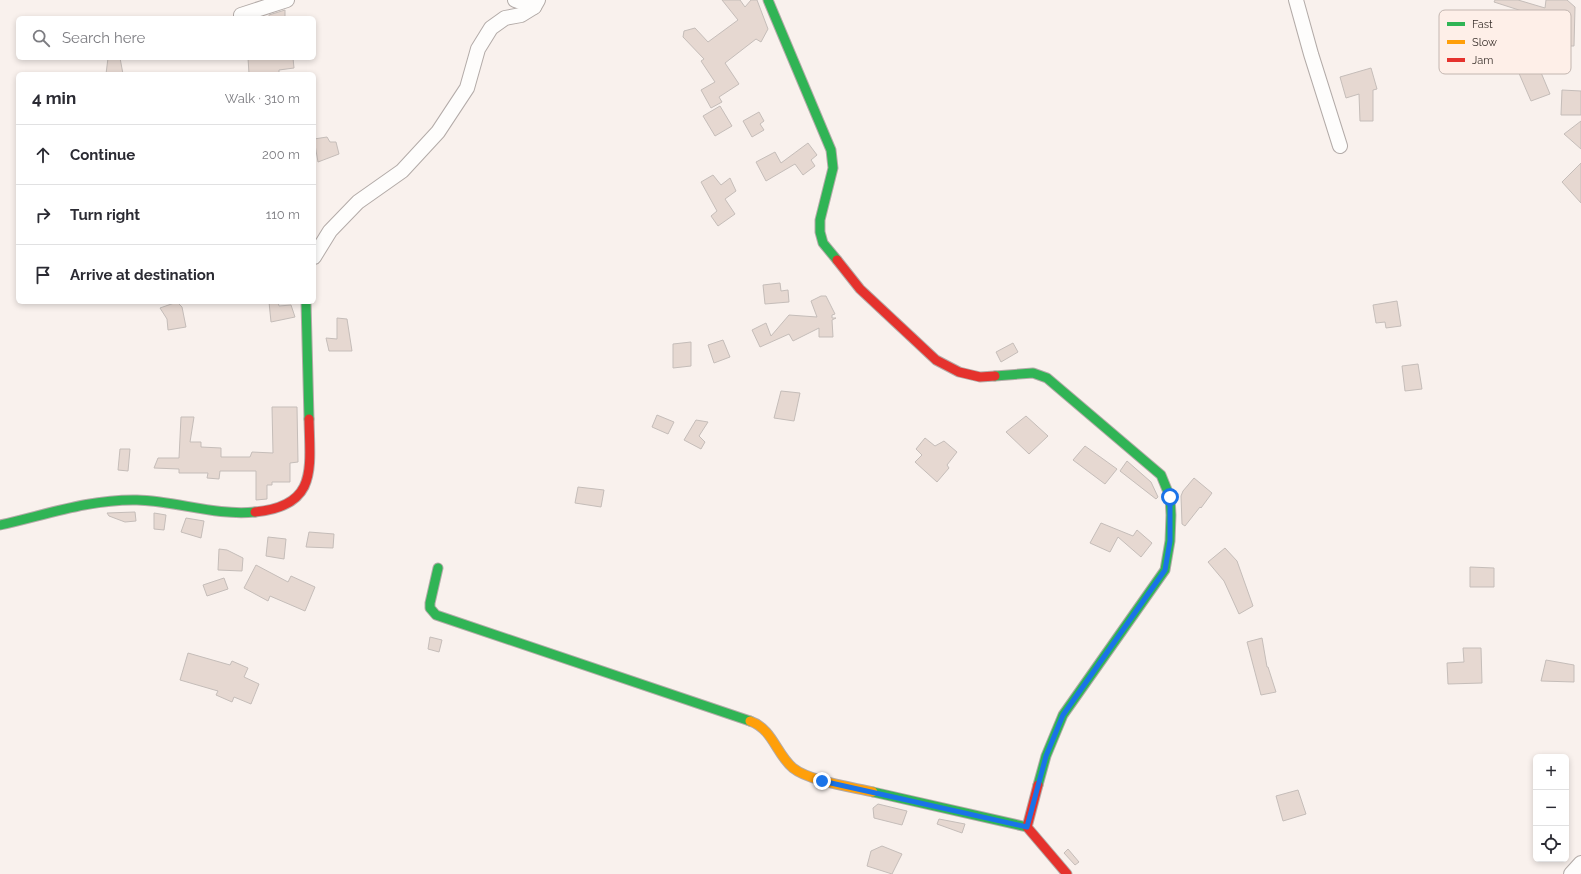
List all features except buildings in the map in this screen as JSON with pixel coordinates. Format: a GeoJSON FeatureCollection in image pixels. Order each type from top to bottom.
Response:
{"type":"FeatureCollection","features":[{"type":"Feature","properties":{"kind":"street"},"geometry":{"type":"LineString","coordinates":[[241,15],[287,0]]}},
{"type":"Feature","properties":{"kind":"street"},"geometry":{"type":"LineString","coordinates":[[515,0],[536,4]]}},
{"type":"Feature","properties":{"kind":"street"},"geometry":{"type":"LineString","coordinates":[[768,0],[832,154],[832,175],[820,220],[820,232],[823,243],[860,289],[936,360],[958,372],[980,377],[1033,373],[1047,378],[1161,475],[1170,497],[1170,541],[1165,570],[1063,715],[1046,756],[1027,827]]}},
{"type":"Feature","properties":{"kind":"street"},"geometry":{"type":"LineString","coordinates":[[1296,0],[1311,54],[1340,146]]}},
{"type":"Feature","properties":{"kind":"street"},"geometry":{"type":"LineString","coordinates":[[316,254],[330,231],[358,202],[402,171],[438,132],[467,88],[478,49],[491,28],[505,18],[521,15],[536,4]]}},
{"type":"Feature","properties":{"kind":"street"},"geometry":{"type":"LineString","coordinates":[[0,525],[85,505],[113,501],[138,500],[240,513],[267,511],[288,505],[303,491],[310,466],[306,304]]}},
{"type":"Feature","properties":{"kind":"street"},"geometry":{"type":"LineString","coordinates":[[438,568],[430,608],[436,615],[758,724],[768,731],[773,737],[789,765],[810,778],[1027,827],[1067,874]]}},
{"type":"Feature","properties":{"kind":"street"},"geometry":{"type":"LineString","coordinates":[[1571,874],[1581,863]]}},
{"type":"Feature","properties":{"kind":"traffic: fast"},"geometry":{"type":"LineString","coordinates":[[768,0],[831,150],[833,168],[820,220],[820,232],[823,243],[837,260]]}},
{"type":"Feature","properties":{"kind":"traffic: fast"},"geometry":{"type":"LineString","coordinates":[[306,304],[309,419]]}},
{"type":"Feature","properties":{"kind":"traffic: fast"},"geometry":{"type":"LineString","coordinates":[[995,376],[1033,373],[1047,378],[1161,475],[1170,497],[1170,541],[1165,570],[1063,715],[1046,756],[1038,785]]}},
{"type":"Feature","properties":{"kind":"traffic: fast"},"geometry":{"type":"LineString","coordinates":[[0,525],[68,508],[119,500],[152,501],[225,512],[255,512]]}},
{"type":"Feature","properties":{"kind":"traffic: fast"},"geometry":{"type":"LineString","coordinates":[[438,568],[430,603],[430,608],[436,615],[750,721]]}},
{"type":"Feature","properties":{"kind":"traffic: fast"},"geometry":{"type":"LineString","coordinates":[[873,792],[1027,827]]}},
{"type":"Feature","properties":{"kind":"traffic: slow"},"geometry":{"type":"LineString","coordinates":[[750,721],[764,730],[787,762],[800,773],[809,777],[843,786],[873,792]]}},
{"type":"Feature","properties":{"kind":"traffic: jam"},"geometry":{"type":"LineString","coordinates":[[837,260],[860,289],[936,360],[959,372],[980,377],[995,376]]}},
{"type":"Feature","properties":{"kind":"traffic: jam"},"geometry":{"type":"LineString","coordinates":[[255,512],[275,508],[290,502],[300,493],[306,482],[309,469],[309,419]]}},
{"type":"Feature","properties":{"kind":"traffic: jam"},"geometry":{"type":"LineString","coordinates":[[1038,785],[1027,827],[1067,874]]}},
{"type":"Feature","properties":{"kind":"route"},"geometry":{"type":"LineString","coordinates":[[822,781],[1027,827],[1046,756],[1063,715],[1165,570],[1170,541],[1170,497]]}}]}
